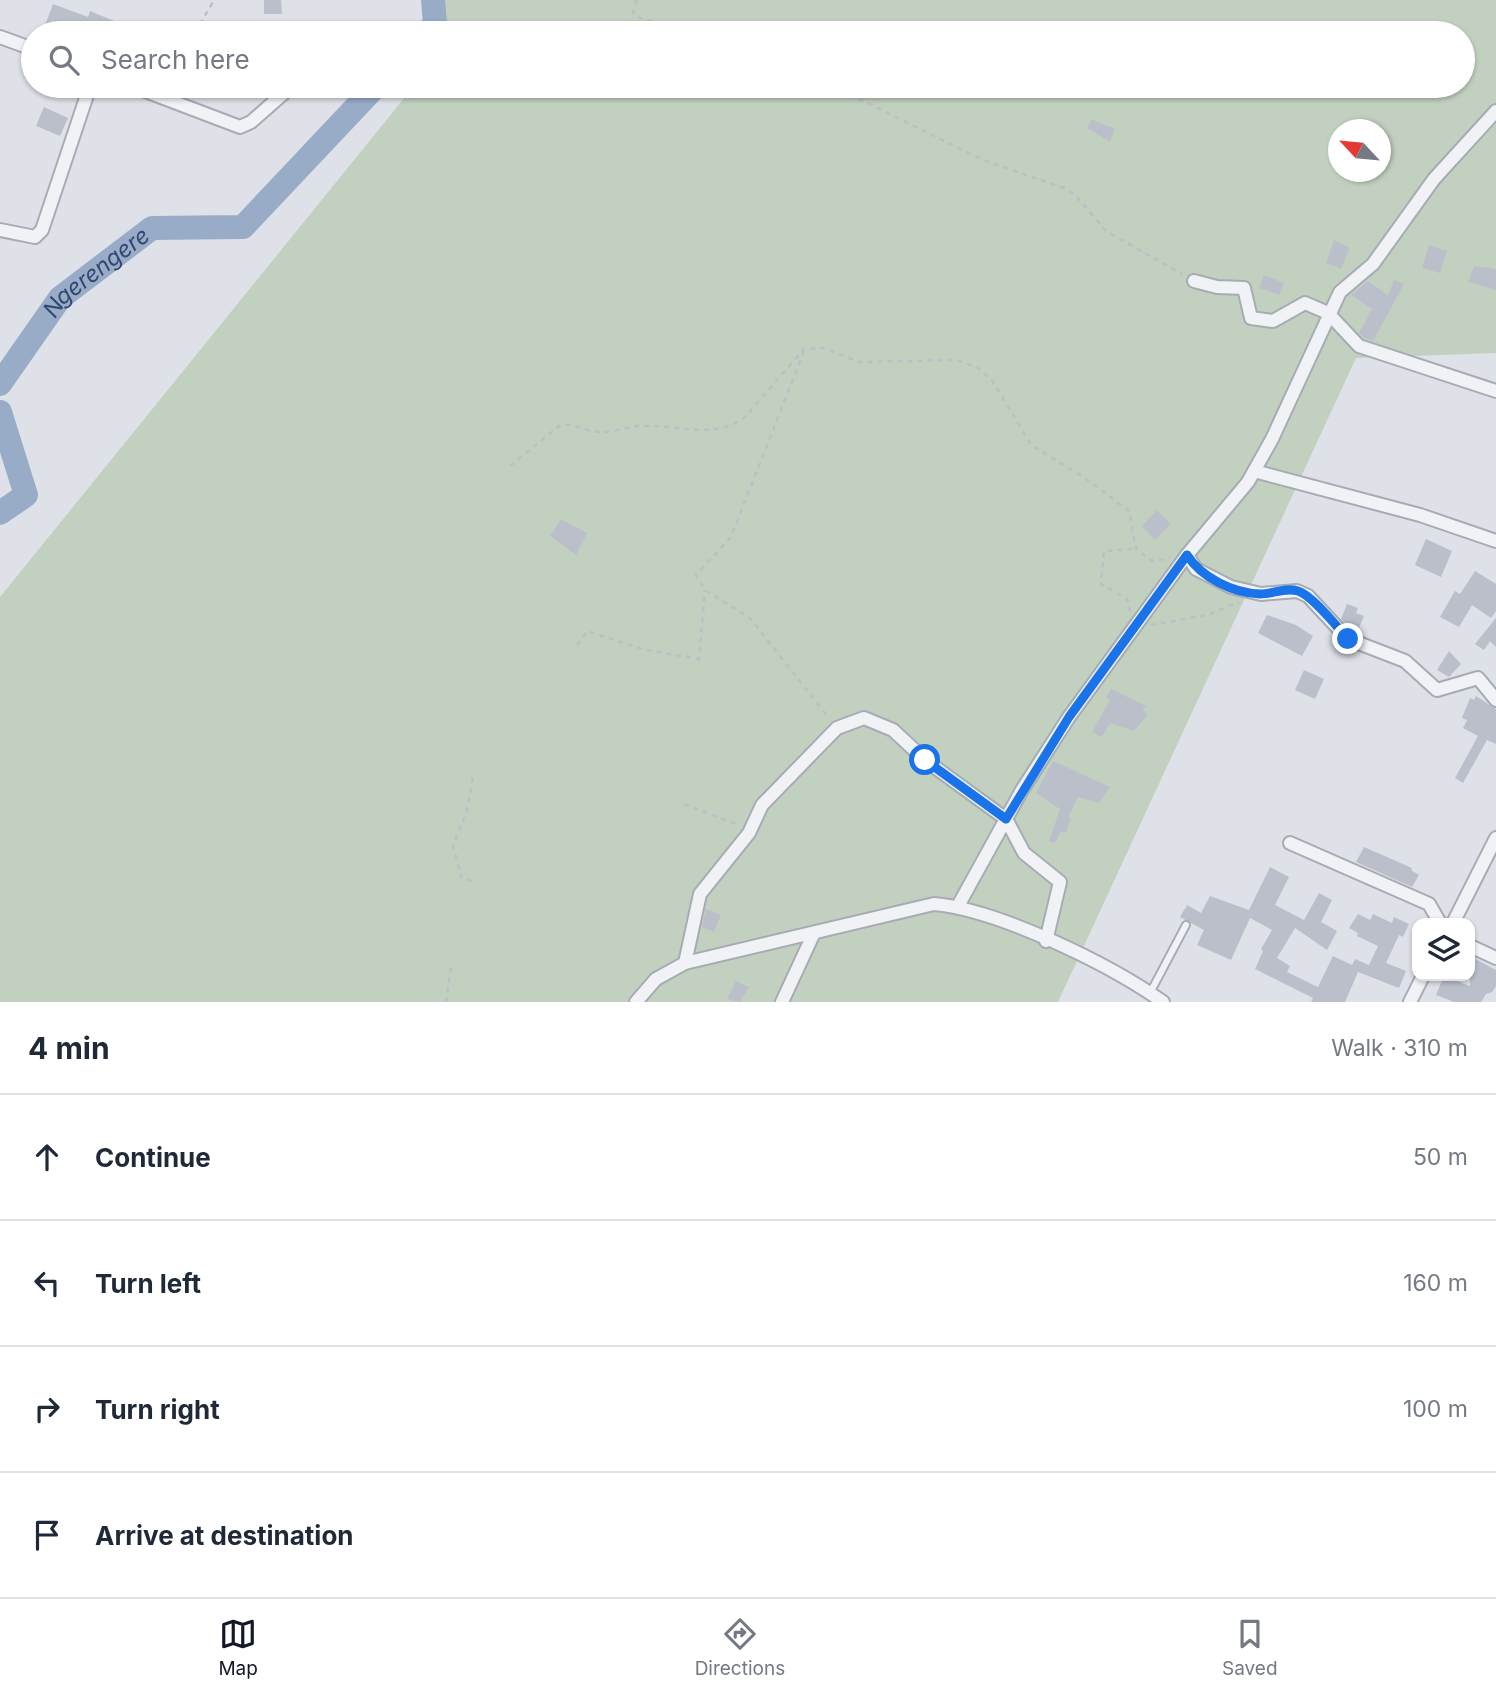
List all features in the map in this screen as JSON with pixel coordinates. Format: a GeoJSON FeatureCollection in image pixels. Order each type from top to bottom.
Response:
{"type":"FeatureCollection","features":[{"type":"Feature","properties":{"kind":"street"},"geometry":{"type":"LineString","coordinates":[[0,37],[21,45]]}},
{"type":"Feature","properties":{"kind":"street"},"geometry":{"type":"LineString","coordinates":[[0,230],[30,238],[42,230],[86,98]]}},
{"type":"Feature","properties":{"kind":"street"},"geometry":{"type":"LineString","coordinates":[[164,98],[240,127],[251,122],[278,98]]}},
{"type":"Feature","properties":{"kind":"street"},"geometry":{"type":"LineString","coordinates":[[958,906],[1006,819],[1069,717],[1187,555],[1227,510],[1254,471],[1272,439],[1328,313],[1349,281],[1373,264],[1434,179],[1496,111]]}},
{"type":"Feature","properties":{"kind":"street"},"geometry":{"type":"LineString","coordinates":[[1194,281],[1217,287],[1244,288],[1251,318],[1273,321],[1306,303],[1328,313],[1359,346],[1496,391]]}},
{"type":"Feature","properties":{"kind":"street"},"geometry":{"type":"LineString","coordinates":[[1254,471],[1420,515],[1496,541]]}},
{"type":"Feature","properties":{"kind":"street"},"geometry":{"type":"LineString","coordinates":[[1187,555],[1196,569],[1231,587],[1261,594],[1297,591],[1308,596],[1348,639],[1405,661],[1437,690],[1478,678],[1496,700]]}},
{"type":"Feature","properties":{"kind":"street"},"geometry":{"type":"LineString","coordinates":[[685,963],[700,894],[749,833],[762,805],[837,729],[864,718],[892,730],[925,760],[1006,819],[1024,853],[1060,882],[1046,941]]}},
{"type":"Feature","properties":{"kind":"street"},"geometry":{"type":"LineString","coordinates":[[1455,918],[1496,838]]}},
{"type":"Feature","properties":{"kind":"street"},"geometry":{"type":"LineString","coordinates":[[1290,843],[1429,904],[1437,918]]}},
{"type":"Feature","properties":{"kind":"street"},"geometry":{"type":"LineString","coordinates":[[636,1002],[656,979],[685,963],[813,935],[934,904],[958,906],[1046,941],[1122,976],[1163,1002]]}},
{"type":"Feature","properties":{"kind":"street"},"geometry":{"type":"LineString","coordinates":[[782,1002],[813,935]]}},
{"type":"Feature","properties":{"kind":"street"},"geometry":{"type":"LineString","coordinates":[[1475,948],[1496,958]]}},
{"type":"Feature","properties":{"kind":"street"},"geometry":{"type":"LineString","coordinates":[[1409,1002],[1420,981]]}},
{"type":"Feature","properties":{"kind":"lane"},"geometry":{"type":"LineString","coordinates":[[1150,993],[1186,925]]}},
{"type":"Feature","properties":{"kind":"path"},"geometry":{"type":"LineString","coordinates":[[202,21],[214,0]]}},
{"type":"Feature","properties":{"kind":"path"},"geometry":{"type":"LineString","coordinates":[[637,0],[633,12],[637,17],[652,21]]}},
{"type":"Feature","properties":{"kind":"path"},"geometry":{"type":"LineString","coordinates":[[857,98],[1003,169],[1064,188],[1075,195],[1106,231],[1194,281]]}},
{"type":"Feature","properties":{"kind":"path"},"geometry":{"type":"LineString","coordinates":[[510,466],[559,426],[568,424],[599,433],[637,426],[707,431],[732,426],[744,418],[804,349],[824,348],[859,362],[956,360],[977,366],[992,380],[1031,445],[1129,511],[1136,549],[1152,561],[1187,555]]}},
{"type":"Feature","properties":{"kind":"path"},"geometry":{"type":"LineString","coordinates":[[804,349],[731,537],[696,575],[705,590],[750,618],[837,729]]}},
{"type":"Feature","properties":{"kind":"path"},"geometry":{"type":"LineString","coordinates":[[578,645],[587,631],[642,649],[699,659],[705,590]]}},
{"type":"Feature","properties":{"kind":"path"},"geometry":{"type":"LineString","coordinates":[[472,778],[467,811],[453,845],[461,877],[477,884]]}},
{"type":"Feature","properties":{"kind":"path"},"geometry":{"type":"LineString","coordinates":[[684,804],[740,826],[749,833]]}},
{"type":"Feature","properties":{"kind":"path"},"geometry":{"type":"LineString","coordinates":[[446,1002],[450,966]]}},
{"type":"Feature","properties":{"kind":"green space"},"geometry":{"type":"Polygon","coordinates":[[[443,0],[1496,0],[1496,353],[1356,358],[1058,1002],[0,1002],[0,597],[404,98],[1475,98],[1475,21],[445,21],[443,0]]]}},
{"type":"Feature","properties":{"kind":"building"},"geometry":{"type":"Polygon","coordinates":[[[264,0],[281,0],[282,14],[264,14],[264,0]]]}},
{"type":"Feature","properties":{"kind":"building"},"geometry":{"type":"Polygon","coordinates":[[[53,4],[88,17],[90,11],[114,21],[47,21],[53,4]]]}},
{"type":"Feature","properties":{"kind":"building"},"geometry":{"type":"Polygon","coordinates":[[[44,107],[68,118],[60,136],[36,126],[44,107]]]}},
{"type":"Feature","properties":{"kind":"building"},"geometry":{"type":"Polygon","coordinates":[[[1091,119],[1115,129],[1110,142],[1087,128],[1091,119]]]}},
{"type":"Feature","properties":{"kind":"building"},"geometry":{"type":"Polygon","coordinates":[[[1334,240],[1350,248],[1341,269],[1326,263],[1334,240]]]}},
{"type":"Feature","properties":{"kind":"building"},"geometry":{"type":"Polygon","coordinates":[[[1429,245],[1447,251],[1440,273],[1422,268],[1429,245]]]}},
{"type":"Feature","properties":{"kind":"building"},"geometry":{"type":"Polygon","coordinates":[[[1474,266],[1496,269],[1496,290],[1468,282],[1474,266]]]}},
{"type":"Feature","properties":{"kind":"building"},"geometry":{"type":"Polygon","coordinates":[[[1264,275],[1284,283],[1279,295],[1259,288],[1264,275]]]}},
{"type":"Feature","properties":{"kind":"building"},"geometry":{"type":"Polygon","coordinates":[[[1394,280],[1404,284],[1373,341],[1364,338],[1359,333],[1372,309],[1351,295],[1368,281],[1388,295],[1394,280]]]}},
{"type":"Feature","properties":{"kind":"building"},"geometry":{"type":"Polygon","coordinates":[[[1157,510],[1171,524],[1155,540],[1142,526],[1157,510]]]}},
{"type":"Feature","properties":{"kind":"building"},"geometry":{"type":"Polygon","coordinates":[[[561,519],[587,533],[576,555],[550,536],[561,519]]]}},
{"type":"Feature","properties":{"kind":"building"},"geometry":{"type":"Polygon","coordinates":[[[1426,539],[1452,551],[1441,577],[1415,565],[1426,539]]]}},
{"type":"Feature","properties":{"kind":"building"},"geometry":{"type":"Polygon","coordinates":[[[1475,571],[1496,584],[1496,611],[1491,618],[1472,605],[1459,627],[1440,617],[1455,591],[1460,594],[1475,571]]]}},
{"type":"Feature","properties":{"kind":"building"},"geometry":{"type":"Polygon","coordinates":[[[1347,604],[1358,608],[1356,613],[1364,616],[1359,628],[1352,625],[1350,628],[1341,619],[1347,604]]]}},
{"type":"Feature","properties":{"kind":"building"},"geometry":{"type":"Polygon","coordinates":[[[1267,615],[1296,625],[1313,636],[1302,656],[1258,633],[1267,615]]]}},
{"type":"Feature","properties":{"kind":"building"},"geometry":{"type":"Polygon","coordinates":[[[1496,618],[1496,647],[1490,641],[1484,650],[1475,644],[1496,618]]]}},
{"type":"Feature","properties":{"kind":"building"},"geometry":{"type":"Polygon","coordinates":[[[1449,651],[1461,664],[1449,677],[1437,670],[1449,651]]]}},
{"type":"Feature","properties":{"kind":"building"},"geometry":{"type":"Polygon","coordinates":[[[1304,670],[1324,679],[1315,699],[1295,690],[1304,670]]]}},
{"type":"Feature","properties":{"kind":"building"},"geometry":{"type":"Polygon","coordinates":[[[1111,689],[1146,706],[1143,711],[1148,714],[1134,731],[1110,723],[1102,737],[1092,732],[1110,700],[1106,698],[1111,689]]]}},
{"type":"Feature","properties":{"kind":"building"},"geometry":{"type":"Polygon","coordinates":[[[1476,696],[1496,709],[1496,744],[1487,740],[1463,783],[1455,778],[1478,736],[1463,728],[1467,720],[1462,718],[1470,698],[1474,700],[1476,696]]]}},
{"type":"Feature","properties":{"kind":"building"},"geometry":{"type":"Polygon","coordinates":[[[1053,761],[1110,787],[1099,803],[1078,797],[1068,817],[1071,818],[1066,833],[1061,831],[1055,843],[1049,841],[1060,809],[1036,793],[1053,761]]]}},
{"type":"Feature","properties":{"kind":"building"},"geometry":{"type":"Polygon","coordinates":[[[1364,847],[1412,868],[1411,870],[1419,875],[1412,887],[1356,862],[1364,847]]]}},
{"type":"Feature","properties":{"kind":"building"},"geometry":{"type":"Polygon","coordinates":[[[1270,867],[1289,877],[1275,905],[1304,920],[1319,893],[1332,900],[1321,922],[1337,931],[1327,950],[1295,928],[1277,958],[1290,966],[1287,972],[1318,987],[1333,956],[1352,965],[1355,959],[1369,965],[1378,946],[1357,936],[1358,933],[1349,928],[1358,914],[1370,920],[1373,914],[1392,923],[1394,917],[1409,924],[1403,937],[1399,935],[1386,963],[1406,971],[1399,988],[1358,972],[1345,1002],[1311,1002],[1313,998],[1255,969],[1263,951],[1261,949],[1272,930],[1250,918],[1231,960],[1197,945],[1204,930],[1180,917],[1187,905],[1201,913],[1210,896],[1249,910],[1270,867]]]}},
{"type":"Feature","properties":{"kind":"building"},"geometry":{"type":"Polygon","coordinates":[[[706,909],[721,915],[714,932],[702,927],[706,909]]]}},
{"type":"Feature","properties":{"kind":"building"},"geometry":{"type":"Polygon","coordinates":[[[1475,959],[1496,970],[1496,986],[1481,1002],[1454,1002],[1436,995],[1442,981],[1457,981],[1470,986],[1470,981],[1475,981],[1475,959]]]}},
{"type":"Feature","properties":{"kind":"building"},"geometry":{"type":"Polygon","coordinates":[[[736,981],[749,987],[740,1002],[727,999],[736,981]]]}},
{"type":"Feature","properties":{"kind":"waterway","name":"Ngerengere"},"geometry":{"type":"LineString","coordinates":[[433,0],[435,21]]}},
{"type":"Feature","properties":{"kind":"waterway","name":"Ngerengere"},"geometry":{"type":"LineString","coordinates":[[0,384],[60,298],[152,228],[243,227],[365,98]]}},
{"type":"Feature","properties":{"kind":"waterway","name":"Ngerengere"},"geometry":{"type":"LineString","coordinates":[[0,412],[26,495],[0,513]]}},
{"type":"Feature","properties":{"kind":"route"},"geometry":{"type":"LineString","coordinates":[[925,760],[1006,819],[1069,717],[1187,555],[1196,569],[1231,587],[1261,594],[1281,590],[1297,591],[1308,596],[1348,639]]}}]}
